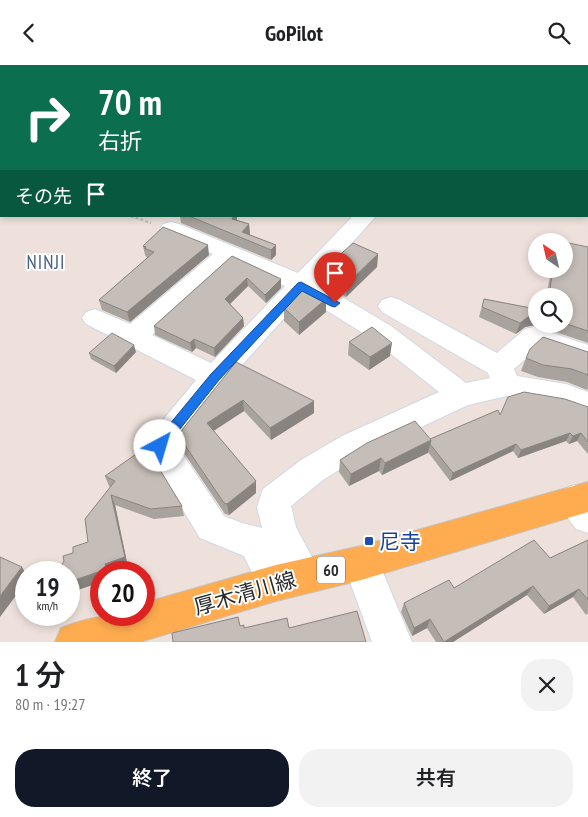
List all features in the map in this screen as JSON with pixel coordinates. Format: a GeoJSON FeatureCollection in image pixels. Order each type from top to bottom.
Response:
{"type":"FeatureCollection","features":[{"type":"Feature","properties":{"kind":"main road","name":"厚木清川線"},"geometry":{"type":"LineString","coordinates":[[75,642],[155,631],[290,580],[583,505]]}},
{"type":"Feature","properties":{"kind":"street"},"geometry":{"type":"LineString","coordinates":[[290,580],[255,542],[239,539],[212,527],[160,446],[215,377],[364,217]]}},
{"type":"Feature","properties":{"kind":"street"},"geometry":{"type":"LineString","coordinates":[[171,229],[296,282],[351,312],[426,365],[461,395]]}},
{"type":"Feature","properties":{"kind":"street"},"geometry":{"type":"LineString","coordinates":[[134,336],[228,253]]}},
{"type":"Feature","properties":{"kind":"street"},"geometry":{"type":"LineString","coordinates":[[390,306],[503,376],[566,395],[588,404]]}},
{"type":"Feature","properties":{"kind":"street"},"geometry":{"type":"LineString","coordinates":[[95,318],[215,377]]}},
{"type":"Feature","properties":{"kind":"street"},"geometry":{"type":"LineString","coordinates":[[290,580],[273,506],[275,499],[312,469],[353,445],[503,376],[534,335],[588,355]]}},
{"type":"Feature","properties":{"kind":"street"},"geometry":{"type":"LineString","coordinates":[[361,563],[392,642]]}},
{"type":"Feature","properties":{"kind":"building"},"geometry":{"type":"Polygon","coordinates":[[[191,217],[233,217],[232,219],[249,224],[242,232],[276,245],[271,250],[191,217]]]}},
{"type":"Feature","properties":{"kind":"building"},"geometry":{"type":"Polygon","coordinates":[[[163,227],[208,245],[127,312],[99,300],[154,252],[143,246],[163,227]]]}},
{"type":"Feature","properties":{"kind":"building"},"geometry":{"type":"Polygon","coordinates":[[[353,243],[378,254],[347,284],[323,270],[353,243]]]}},
{"type":"Feature","properties":{"kind":"building"},"geometry":{"type":"Polygon","coordinates":[[[573,244],[588,247],[588,331],[573,326],[573,288],[550,288],[552,278],[573,278],[573,244]]]}},
{"type":"Feature","properties":{"kind":"building"},"geometry":{"type":"Polygon","coordinates":[[[232,256],[281,279],[265,295],[247,278],[225,299],[243,318],[214,348],[194,339],[190,343],[154,326],[232,256]]]}},
{"type":"Feature","properties":{"kind":"building"},"geometry":{"type":"Polygon","coordinates":[[[305,286],[326,299],[299,322],[284,308],[305,286]]]}},
{"type":"Feature","properties":{"kind":"building"},"geometry":{"type":"Polygon","coordinates":[[[484,299],[528,307],[528,317],[520,323],[482,307],[484,299]]]}},
{"type":"Feature","properties":{"kind":"building"},"geometry":{"type":"Polygon","coordinates":[[[372,327],[392,343],[370,357],[349,342],[372,327]]]}},
{"type":"Feature","properties":{"kind":"building"},"geometry":{"type":"Polygon","coordinates":[[[112,333],[134,345],[114,366],[89,353],[112,333]]]}},
{"type":"Feature","properties":{"kind":"building"},"geometry":{"type":"Polygon","coordinates":[[[543,337],[588,352],[588,375],[572,369],[543,365],[526,358],[530,349],[543,337]]]}},
{"type":"Feature","properties":{"kind":"building"},"geometry":{"type":"Polygon","coordinates":[[[236,362],[314,401],[270,428],[243,400],[207,423],[256,481],[227,504],[224,503],[178,435],[236,362]]]}},
{"type":"Feature","properties":{"kind":"building"},"geometry":{"type":"Polygon","coordinates":[[[524,392],[565,399],[588,407],[588,442],[581,433],[573,436],[570,433],[521,450],[516,444],[453,473],[430,444],[430,439],[498,410],[500,415],[508,397],[524,392]]]}},
{"type":"Feature","properties":{"kind":"building"},"geometry":{"type":"Polygon","coordinates":[[[415,421],[431,440],[385,463],[381,458],[351,474],[340,460],[367,443],[415,421]]]}},
{"type":"Feature","properties":{"kind":"building"},"geometry":{"type":"Polygon","coordinates":[[[146,447],[182,506],[151,509],[111,495],[125,557],[114,561],[90,561],[90,575],[80,578],[80,561],[64,561],[63,556],[73,553],[73,547],[88,542],[85,519],[115,481],[105,476],[146,447]]]}},
{"type":"Feature","properties":{"kind":"building"},"geometry":{"type":"Polygon","coordinates":[[[534,540],[550,558],[588,540],[588,600],[579,589],[549,606],[533,586],[444,642],[430,619],[414,628],[404,603],[449,580],[454,588],[534,540]]]}},
{"type":"Feature","properties":{"kind":"building"},"geometry":{"type":"Polygon","coordinates":[[[0,557],[15,564],[15,576],[0,596],[0,557]]]}},
{"type":"Feature","properties":{"kind":"building"},"geometry":{"type":"Polygon","coordinates":[[[357,611],[366,642],[173,642],[172,633],[238,617],[240,626],[244,625],[244,628],[287,618],[289,628],[357,611]]]}},
{"type":"Feature","properties":{"kind":"place","name":"尼寺"},"geometry":{"type":"Point","coordinates":[369,541]}},
{"type":"Feature","properties":{"kind":"district","name":"NINJI"},"geometry":{"type":"Point","coordinates":[46,262]}},
{"type":"Feature","properties":{"kind":"route"},"geometry":{"type":"LineString","coordinates":[[160,446],[215,377],[301,286],[335,303]]}}]}
